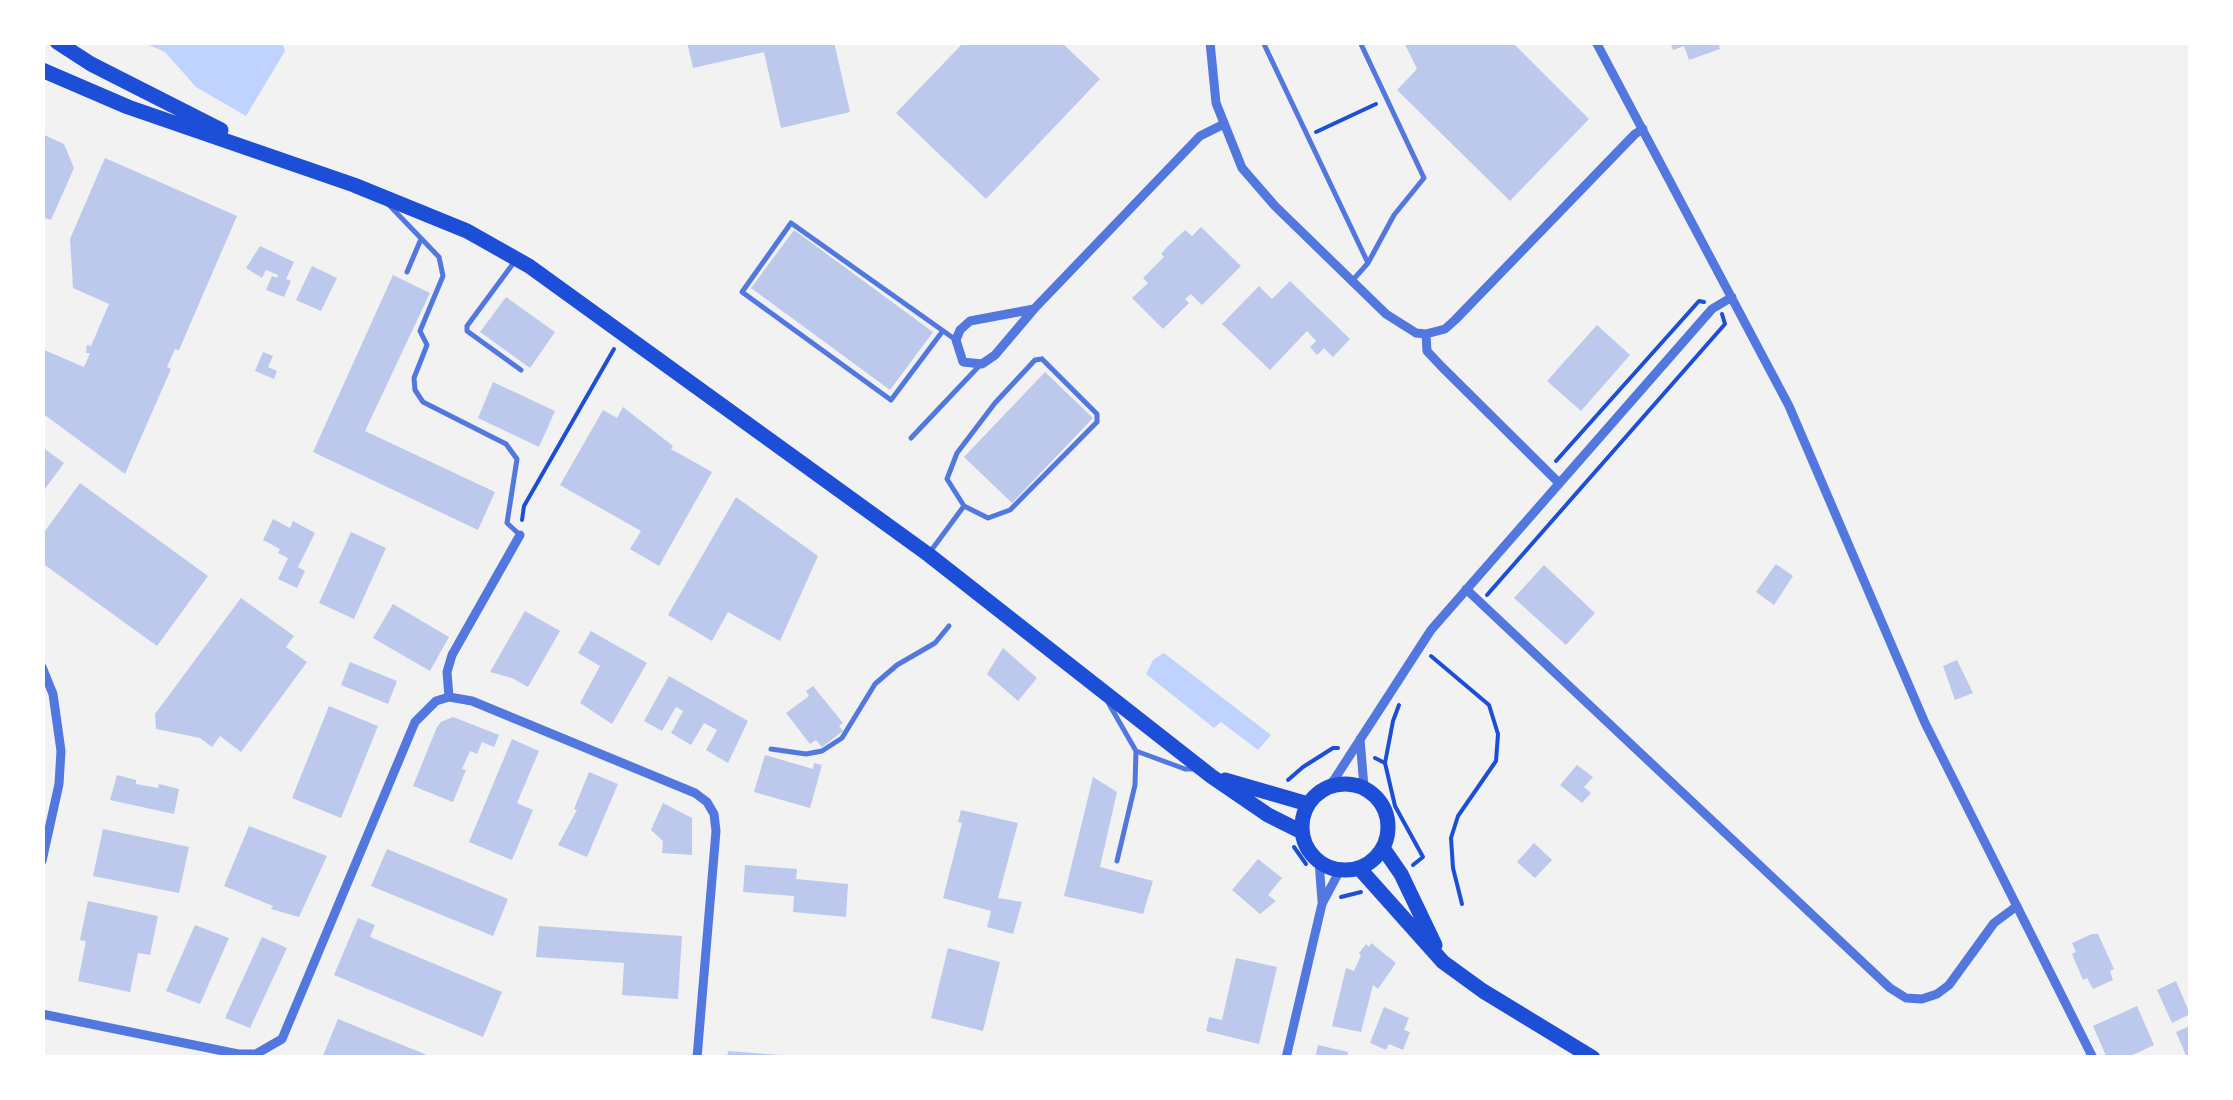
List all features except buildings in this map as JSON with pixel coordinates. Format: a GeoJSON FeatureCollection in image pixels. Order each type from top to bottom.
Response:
{"type":"FeatureCollection","features":[{"type":"Feature","properties":{"kind":"main road"},"geometry":{"type":"LineString","coordinates":[[57,42],[181,111],[279,157]]}},
{"type":"Feature","properties":{"kind":"main road"},"geometry":{"type":"LineString","coordinates":[[42,70],[128,107],[279,157],[385,198],[466,231],[516,259],[620,330],[928,555],[1206,772],[1295,836],[1308,848],[1314,866],[1340,870],[1359,868],[1373,860],[1383,848],[1388,831],[1386,814],[1378,798],[1364,787],[1330,786],[1308,804],[1295,836]]}},
{"type":"Feature","properties":{"kind":"main road"},"geometry":{"type":"LineString","coordinates":[[1206,772],[1308,804]]}},
{"type":"Feature","properties":{"kind":"main road"},"geometry":{"type":"LineString","coordinates":[[1383,848],[1401,874],[1443,962]]}},
{"type":"Feature","properties":{"kind":"main road"},"geometry":{"type":"LineString","coordinates":[[1359,868],[1443,962],[1593,1058]]}},
{"type":"Feature","properties":{"kind":"street"},"geometry":{"type":"LineString","coordinates":[[1210,42],[1222,125],[1234,153],[1259,188],[1402,326],[1426,334],[1444,329],[1455,320],[1643,128]]}},
{"type":"Feature","properties":{"kind":"street"},"geometry":{"type":"LineString","coordinates":[[1596,42],[1807,446],[1925,724],[2093,1058]]}},
{"type":"Feature","properties":{"kind":"street"},"geometry":{"type":"LineString","coordinates":[[1034,309],[970,321],[956,340],[963,362],[982,364],[996,355],[1034,309],[1200,136],[1222,125]]}},
{"type":"Feature","properties":{"kind":"street"},"geometry":{"type":"LineString","coordinates":[[1330,786],[1357,750],[1360,739],[1419,647],[1466,589],[1718,304],[1732,297]]}},
{"type":"Feature","properties":{"kind":"street"},"geometry":{"type":"LineString","coordinates":[[1426,334],[1428,351],[1441,366],[1559,483]]}},
{"type":"Feature","properties":{"kind":"street"},"geometry":{"type":"LineString","coordinates":[[449,697],[447,672],[452,655],[520,535]]}},
{"type":"Feature","properties":{"kind":"street"},"geometry":{"type":"LineString","coordinates":[[1466,589],[1890,988],[1906,998],[1922,1000],[1949,985],[1994,923],[2017,906]]}},
{"type":"Feature","properties":{"kind":"street"},"geometry":{"type":"LineString","coordinates":[[42,668],[53,694],[61,752],[42,860]]}},
{"type":"Feature","properties":{"kind":"street"},"geometry":{"type":"LineString","coordinates":[[42,1014],[238,1054],[256,1054],[282,1038],[415,722],[436,701],[449,697],[472,701],[695,793],[707,802],[716,830],[697,1058]]}},
{"type":"Feature","properties":{"kind":"street"},"geometry":{"type":"LineString","coordinates":[[1357,750],[1364,787]]}},
{"type":"Feature","properties":{"kind":"street"},"geometry":{"type":"LineString","coordinates":[[1314,866],[1322,904]]}},
{"type":"Feature","properties":{"kind":"street"},"geometry":{"type":"LineString","coordinates":[[1286,1058],[1322,904],[1340,870]]}},
{"type":"Feature","properties":{"kind":"lane"},"geometry":{"type":"LineString","coordinates":[[1263,42],[1368,263]]}},
{"type":"Feature","properties":{"kind":"lane"},"geometry":{"type":"LineString","coordinates":[[1352,281],[1368,263],[1394,215],[1424,178],[1360,42]]}},
{"type":"Feature","properties":{"kind":"lane"},"geometry":{"type":"LineString","coordinates":[[385,198],[393,212],[439,257],[442,276],[420,331],[427,345],[414,378],[415,390],[423,402],[506,444],[516,459],[507,523],[520,535]]}},
{"type":"Feature","properties":{"kind":"lane"},"geometry":{"type":"LineString","coordinates":[[942,332],[891,400],[742,292],[792,223],[956,340]]}},
{"type":"Feature","properties":{"kind":"lane"},"geometry":{"type":"LineString","coordinates":[[407,272],[421,239]]}},
{"type":"Feature","properties":{"kind":"lane"},"geometry":{"type":"LineString","coordinates":[[516,259],[467,330],[521,370]]}},
{"type":"Feature","properties":{"kind":"lane"},"geometry":{"type":"LineString","coordinates":[[1042,359],[1097,414],[1097,422],[1010,510],[988,518],[964,506],[946,479],[957,452],[995,403],[1035,360],[1042,359]]}},
{"type":"Feature","properties":{"kind":"lane"},"geometry":{"type":"LineString","coordinates":[[911,438],[982,364]]}},
{"type":"Feature","properties":{"kind":"lane"},"geometry":{"type":"LineString","coordinates":[[928,555],[964,506]]}},
{"type":"Feature","properties":{"kind":"lane"},"geometry":{"type":"LineString","coordinates":[[771,749],[806,754],[822,751],[851,726],[862,699],[874,684],[934,642],[949,626]]}},
{"type":"Feature","properties":{"kind":"lane"},"geometry":{"type":"LineString","coordinates":[[1100,688],[1136,751],[1135,785],[1117,861]]}},
{"type":"Feature","properties":{"kind":"lane"},"geometry":{"type":"LineString","coordinates":[[1136,751],[1185,769],[1206,772]]}},
{"type":"Feature","properties":{"kind":"path"},"geometry":{"type":"LineString","coordinates":[[1308,136],[1387,98]]}},
{"type":"Feature","properties":{"kind":"path"},"geometry":{"type":"LineString","coordinates":[[1487,594],[1725,324],[1718,304]]}},
{"type":"Feature","properties":{"kind":"path"},"geometry":{"type":"LineString","coordinates":[[520,535],[524,506],[614,350],[620,330]]}},
{"type":"Feature","properties":{"kind":"path"},"geometry":{"type":"LineString","coordinates":[[1434,646],[1428,654],[1489,706],[1498,734],[1496,761],[1458,816],[1451,838],[1462,904]]}},
{"type":"Feature","properties":{"kind":"path"},"geometry":{"type":"LineString","coordinates":[[1401,874],[1424,857],[1396,806],[1385,762],[1392,721],[1404,694]]}},
{"type":"Feature","properties":{"kind":"path"},"geometry":{"type":"LineString","coordinates":[[1276,795],[1304,766],[1333,748],[1357,750],[1385,762]]}},
{"type":"Feature","properties":{"kind":"path"},"geometry":{"type":"LineString","coordinates":[[1295,836],[1314,866]]}},
{"type":"Feature","properties":{"kind":"path"},"geometry":{"type":"LineString","coordinates":[[1322,904],[1378,889]]}},
{"type":"Feature","properties":{"kind":"water"},"geometry":{"type":"Polygon","coordinates":[[[144,43],[282,43],[285,51],[246,116],[196,87],[165,52],[144,43]]]}},
{"type":"Feature","properties":{"kind":"water"},"geometry":{"type":"Polygon","coordinates":[[[1164,653],[1271,735],[1258,750],[1221,722],[1214,728],[1146,674],[1153,660],[1164,653]]]}}]}
